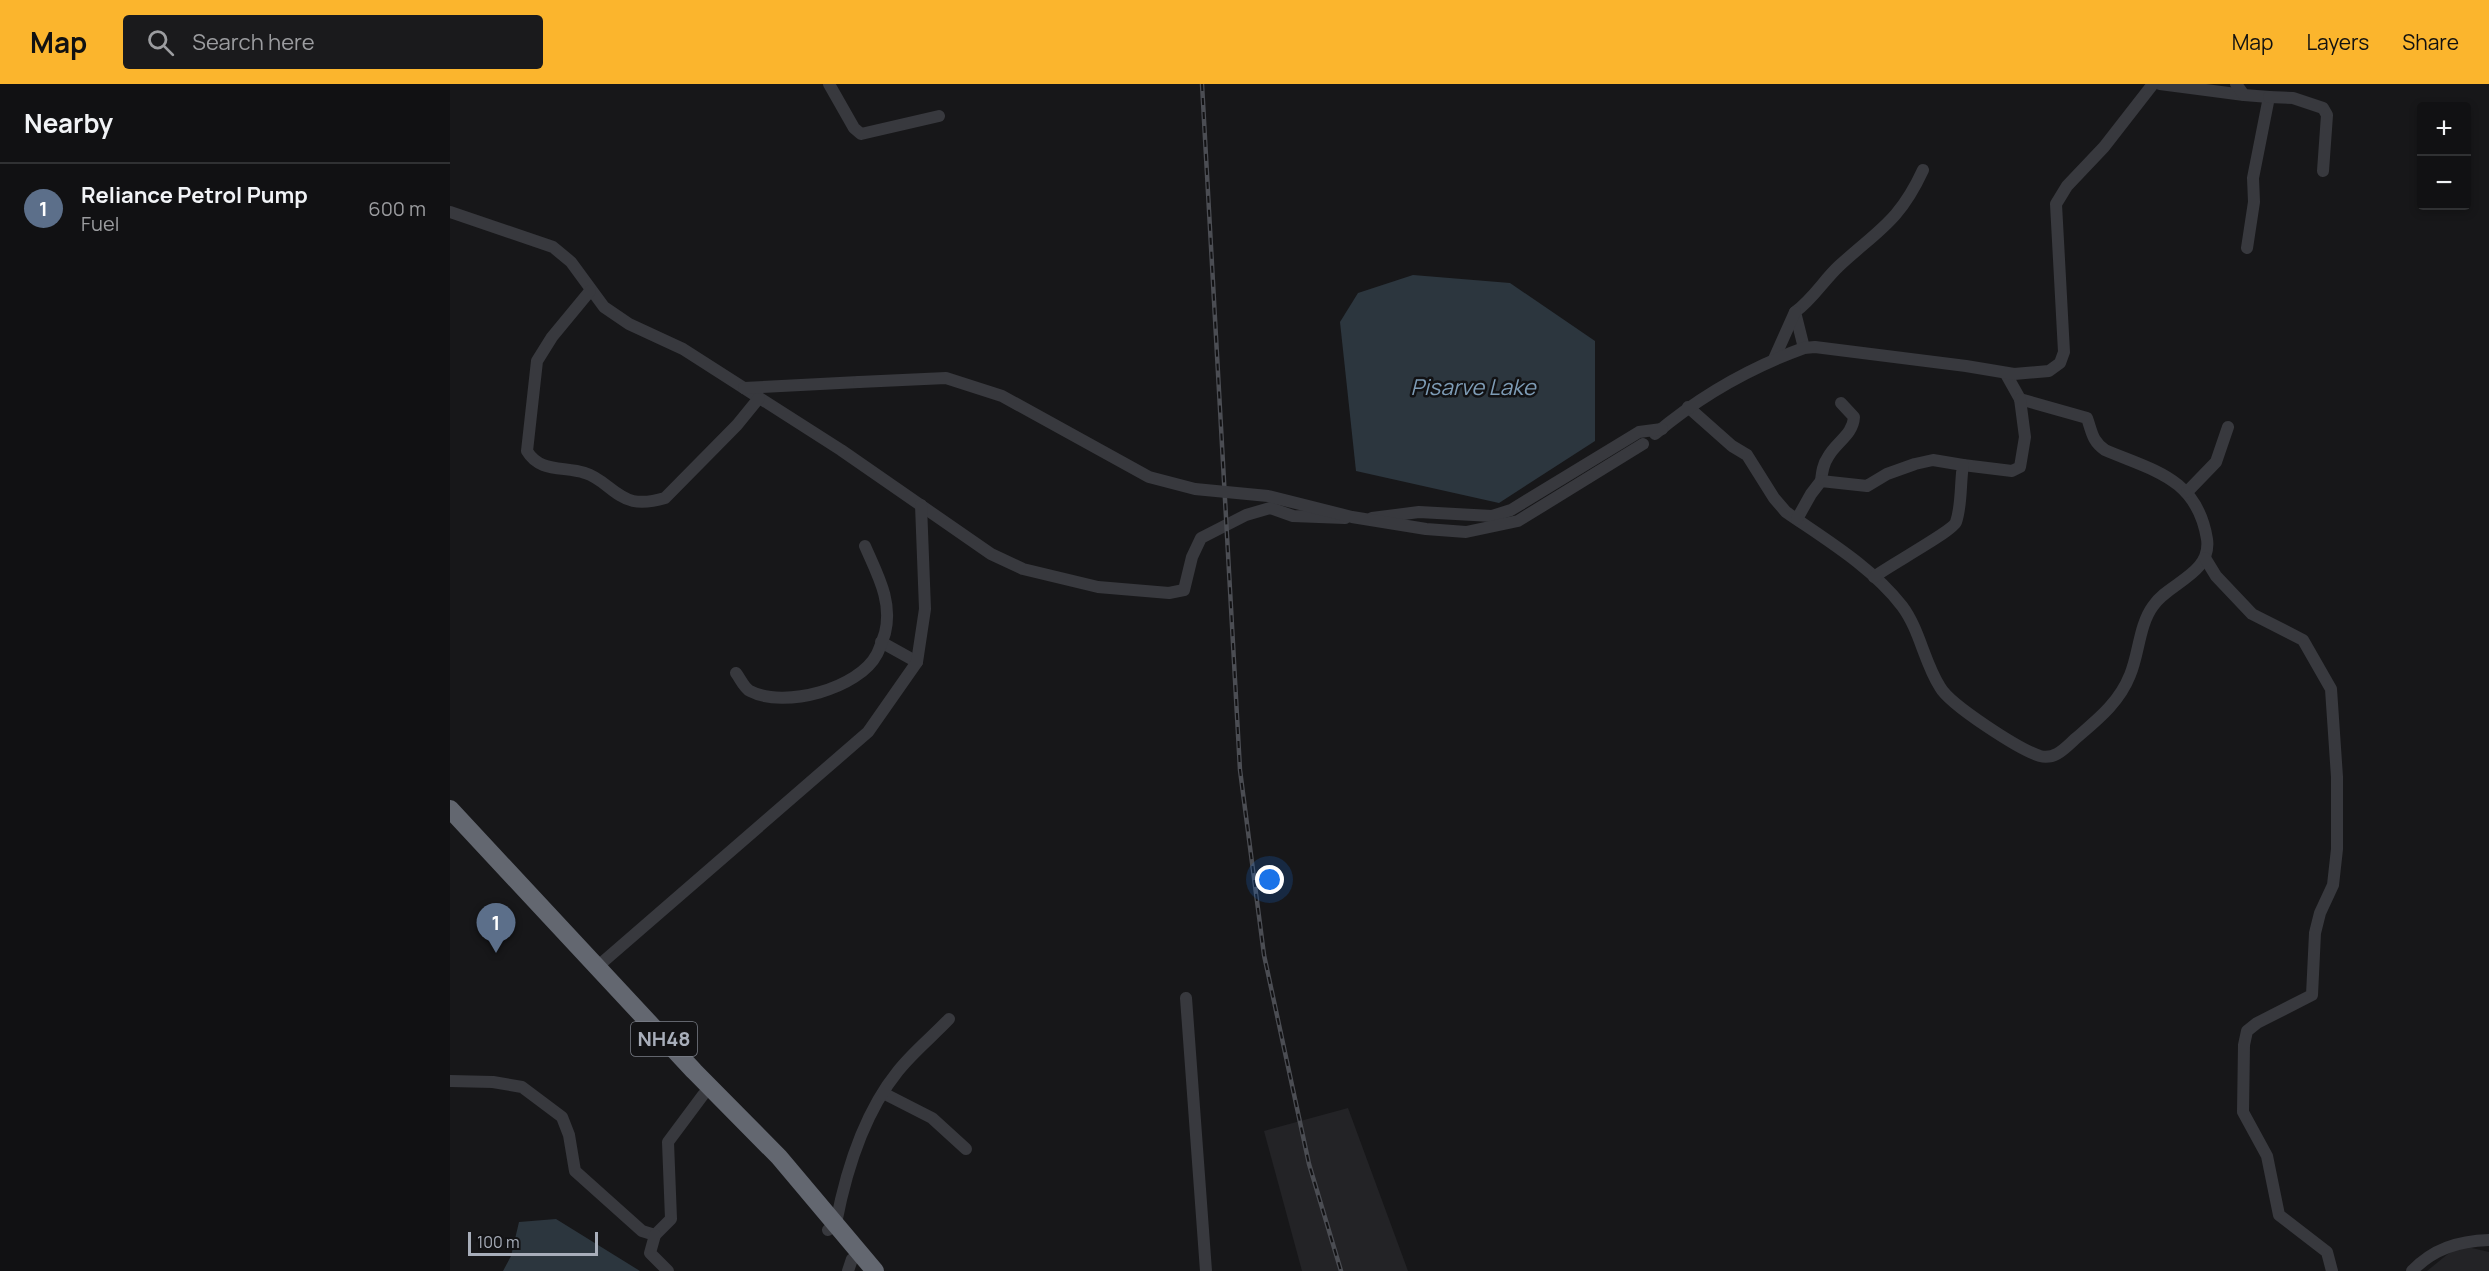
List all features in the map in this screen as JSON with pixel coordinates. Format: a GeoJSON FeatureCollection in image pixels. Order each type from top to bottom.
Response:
{"type":"FeatureCollection","features":[{"type":"Feature","properties":{"kind":"highway","name":"NH48"},"geometry":{"type":"LineString","coordinates":[[450,809],[779,1157],[832,1227],[854,1267]]}},
{"type":"Feature","properties":{"kind":"highway","name":"NH48"},"geometry":{"type":"LineString","coordinates":[[450,824],[703,1095],[875,1271]]}},
{"type":"Feature","properties":{"kind":"street"},"geometry":{"type":"LineString","coordinates":[[829,84],[854,128],[861,134],[939,116]]}},
{"type":"Feature","properties":{"kind":"street"},"geometry":{"type":"LineString","coordinates":[[744,388],[946,378],[1002,396],[1149,477],[1195,489],[1268,496],[1352,517],[1426,529],[1466,532],[1518,521],[1643,444],[1688,407],[1737,377],[1774,359],[1804,348],[1815,347],[1930,361],[2006,374],[2049,371],[2060,363],[2064,352],[2065,333],[2060,302],[2056,204],[2067,186],[2104,147],[2153,84]]}},
{"type":"Feature","properties":{"kind":"street"},"geometry":{"type":"LineString","coordinates":[[2160,84],[2244,95],[2293,98],[2324,108],[2327,115],[2323,171]]}},
{"type":"Feature","properties":{"kind":"street"},"geometry":{"type":"LineString","coordinates":[[2236,84],[2244,95]]}},
{"type":"Feature","properties":{"kind":"street"},"geometry":{"type":"LineString","coordinates":[[2247,248],[2254,202],[2253,178],[2269,97]]}},
{"type":"Feature","properties":{"kind":"street"},"geometry":{"type":"LineString","coordinates":[[1774,359],[1795,312],[1838,267],[1893,220],[1911,196],[1923,170]]}},
{"type":"Feature","properties":{"kind":"street"},"geometry":{"type":"LineString","coordinates":[[450,212],[553,248],[571,262],[590,291],[604,307],[629,324],[683,349],[921,505],[991,554],[1023,569],[1098,587],[1169,593],[1184,590],[1192,557],[1201,538],[1246,515],[1270,508],[1293,516],[1304,517],[1368,519],[1419,512],[1492,516],[1511,510],[1639,432],[1662,429]]}},
{"type":"Feature","properties":{"kind":"street"},"geometry":{"type":"LineString","coordinates":[[590,291],[552,337],[537,361],[527,451],[533,460],[558,470],[583,472],[600,479],[632,501],[653,502],[665,498],[737,425],[759,398]]}},
{"type":"Feature","properties":{"kind":"street"},"geometry":{"type":"LineString","coordinates":[[1795,312],[1804,348]]}},
{"type":"Feature","properties":{"kind":"street"},"geometry":{"type":"LineString","coordinates":[[1821,481],[1867,486],[1887,474],[1933,460],[2012,471],[2020,467],[2025,437],[2020,399],[2006,374]]}},
{"type":"Feature","properties":{"kind":"street"},"geometry":{"type":"LineString","coordinates":[[1688,407],[1726,441],[1747,455],[1774,498],[1797,519],[1874,577],[1901,605],[1914,624],[1941,690],[1984,724],[2022,748],[2041,756],[2050,757],[2119,698],[2131,675],[2152,606],[2188,577],[2205,558],[2208,542],[2202,518],[2180,484],[2097,444],[2086,418],[2020,399]]}},
{"type":"Feature","properties":{"kind":"street"},"geometry":{"type":"LineString","coordinates":[[1797,519],[1810,494],[1821,481],[1824,464],[1829,454],[1854,424],[1854,417],[1841,403]]}},
{"type":"Feature","properties":{"kind":"street"},"geometry":{"type":"LineString","coordinates":[[2187,492],[2216,462],[2228,427]]}},
{"type":"Feature","properties":{"kind":"street"},"geometry":{"type":"LineString","coordinates":[[1874,577],[1893,562],[1946,535],[1956,524],[1963,465]]}},
{"type":"Feature","properties":{"kind":"street"},"geometry":{"type":"LineString","coordinates":[[597,967],[868,732],[917,662],[925,609],[921,505]]}},
{"type":"Feature","properties":{"kind":"street"},"geometry":{"type":"LineString","coordinates":[[736,673],[748,690],[779,699],[813,695],[852,678],[877,656],[885,631],[886,592],[865,546]]}},
{"type":"Feature","properties":{"kind":"street"},"geometry":{"type":"LineString","coordinates":[[2205,558],[2216,576],[2252,614],[2303,640],[2331,689],[2337,777],[2337,849],[2333,885],[2320,913],[2315,933],[2312,994],[2257,1023],[2247,1031],[2244,1045],[2243,1112],[2266,1156],[2279,1215],[2327,1252],[2332,1271]]}},
{"type":"Feature","properties":{"kind":"street"},"geometry":{"type":"LineString","coordinates":[[881,642],[917,662]]}},
{"type":"Feature","properties":{"kind":"street"},"geometry":{"type":"LineString","coordinates":[[1186,998],[1206,1271]]}},
{"type":"Feature","properties":{"kind":"street"},"geometry":{"type":"LineString","coordinates":[[832,1227],[863,1129],[883,1093],[898,1070],[950,1019]]}},
{"type":"Feature","properties":{"kind":"street"},"geometry":{"type":"LineString","coordinates":[[450,1081],[494,1082],[522,1087],[562,1116],[569,1135],[575,1172],[642,1231],[655,1235]]}},
{"type":"Feature","properties":{"kind":"street"},"geometry":{"type":"LineString","coordinates":[[883,1093],[932,1118],[966,1149]]}},
{"type":"Feature","properties":{"kind":"street"},"geometry":{"type":"LineString","coordinates":[[668,1271],[650,1253],[655,1235],[671,1219],[668,1142],[703,1095]]}},
{"type":"Feature","properties":{"kind":"street"},"geometry":{"type":"LineString","coordinates":[[2412,1271],[2426,1257],[2451,1245],[2489,1240]]}},
{"type":"Feature","properties":{"kind":"shaded area"},"geometry":{"type":"Polygon","coordinates":[[[1348,1108],[1408,1271],[1302,1271],[1264,1131],[1348,1108]]]}},
{"type":"Feature","properties":{"kind":"shaded area"},"geometry":{"type":"Polygon","coordinates":[[[2459,1245],[2489,1252],[2489,1271],[2427,1271],[2459,1245]]]}},
{"type":"Feature","properties":{"kind":"water","name":"Pisarve Lake"},"geometry":{"type":"Polygon","coordinates":[[[1413,275],[1510,283],[1595,341],[1595,441],[1499,503],[1356,471],[1340,322],[1358,293],[1413,275]]]}},
{"type":"Feature","properties":{"kind":"water"},"geometry":{"type":"Polygon","coordinates":[[[556,1219],[640,1271],[503,1271],[511,1256],[519,1222],[556,1219]]]}},
{"type":"Feature","properties":{"kind":"railway"},"geometry":{"type":"LineString","coordinates":[[1202,84],[1240,770],[1264,955],[1309,1164],[1341,1271]]}},
{"type":"Feature","properties":{"kind":"place","name":"Reliance Petrol Pump"},"geometry":{"type":"Point","coordinates":[496,953]}}]}
